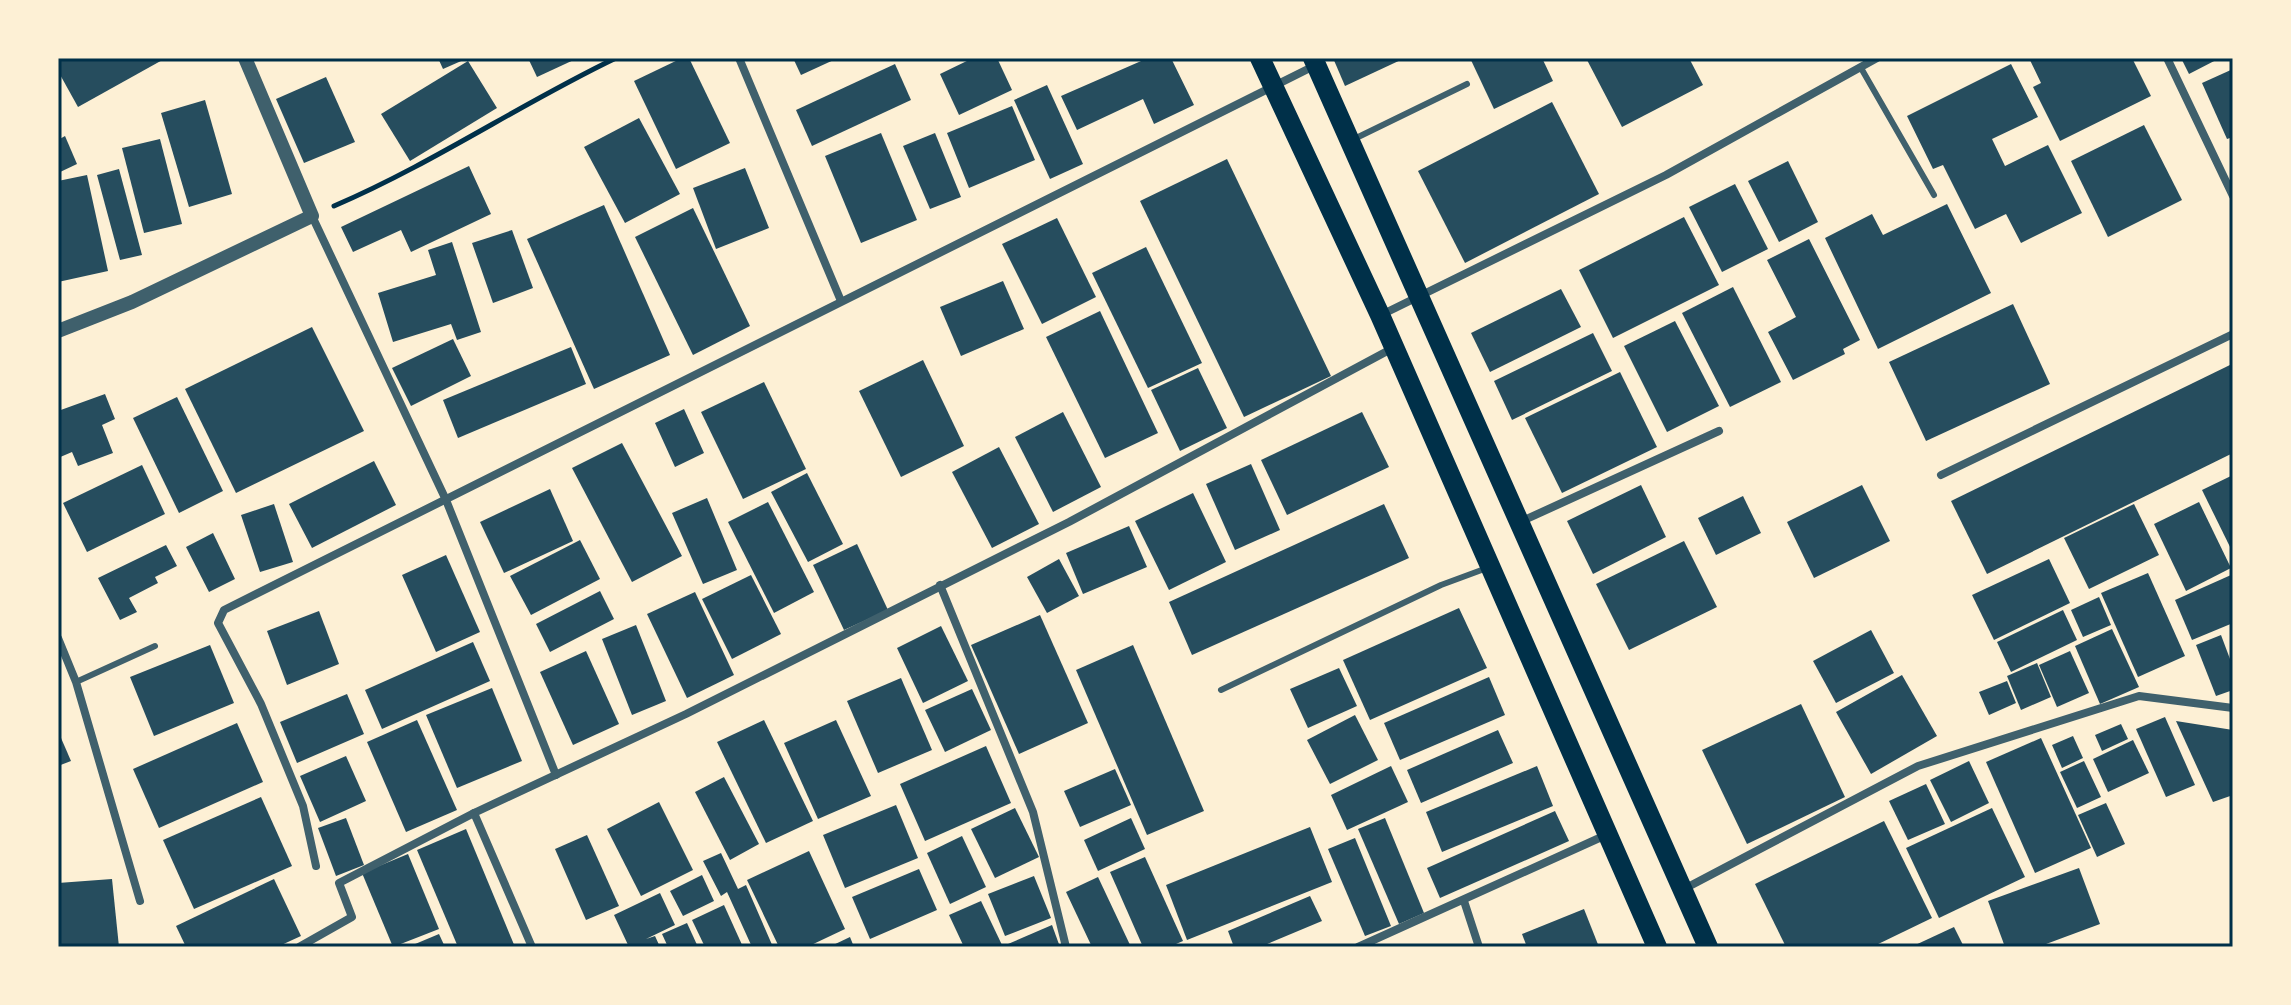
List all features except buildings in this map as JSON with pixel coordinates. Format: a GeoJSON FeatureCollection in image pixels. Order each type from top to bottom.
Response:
{"type":"FeatureCollection","features":[{"type":"Feature","properties":{"kind":"main road"},"geometry":{"type":"LineString","coordinates":[[1260,58],[1380,315],[1657,947]]}},
{"type":"Feature","properties":{"kind":"main road"},"geometry":{"type":"LineString","coordinates":[[1314,61],[1708,947]]}},
{"type":"Feature","properties":{"kind":"street"},"geometry":{"type":"LineString","coordinates":[[245,58],[312,216],[446,500],[556,775]]}},
{"type":"Feature","properties":{"kind":"street"},"geometry":{"type":"LineString","coordinates":[[739,58],[841,301]]}},
{"type":"Feature","properties":{"kind":"street"},"geometry":{"type":"LineString","coordinates":[[1380,315],[1666,175],[1877,58]]}},
{"type":"Feature","properties":{"kind":"street"},"geometry":{"type":"LineString","coordinates":[[2167,58],[2233,196]]}},
{"type":"Feature","properties":{"kind":"street"},"geometry":{"type":"LineString","coordinates":[[316,866],[303,806],[261,704],[218,623],[220,615],[249,596],[446,500],[1272,85],[1314,61]]}},
{"type":"Feature","properties":{"kind":"street"},"geometry":{"type":"LineString","coordinates":[[58,331],[132,302],[312,216]]}},
{"type":"Feature","properties":{"kind":"street"},"geometry":{"type":"LineString","coordinates":[[1941,475],[2233,334]]}},
{"type":"Feature","properties":{"kind":"street"},"geometry":{"type":"LineString","coordinates":[[299,947],[352,917],[339,883],[474,813],[686,714],[1069,522],[1393,348]]}},
{"type":"Feature","properties":{"kind":"street"},"geometry":{"type":"LineString","coordinates":[[1519,522],[1719,431]]}},
{"type":"Feature","properties":{"kind":"street"},"geometry":{"type":"LineString","coordinates":[[940,585],[1033,812],[1066,947]]}},
{"type":"Feature","properties":{"kind":"street"},"geometry":{"type":"LineString","coordinates":[[58,638],[76,682],[140,901]]}},
{"type":"Feature","properties":{"kind":"street"},"geometry":{"type":"LineString","coordinates":[[1681,890],[1918,766],[2139,696],[2233,708]]}},
{"type":"Feature","properties":{"kind":"street"},"geometry":{"type":"LineString","coordinates":[[474,813],[532,947]]}},
{"type":"Feature","properties":{"kind":"street"},"geometry":{"type":"LineString","coordinates":[[1358,947],[1607,835]]}},
{"type":"Feature","properties":{"kind":"street"},"geometry":{"type":"LineString","coordinates":[[1464,901],[1479,947]]}},
{"type":"Feature","properties":{"kind":"lane"},"geometry":{"type":"LineString","coordinates":[[1861,68],[1934,195]]}},
{"type":"Feature","properties":{"kind":"lane"},"geometry":{"type":"LineString","coordinates":[[1351,141],[1467,84]]}},
{"type":"Feature","properties":{"kind":"lane"},"geometry":{"type":"LineString","coordinates":[[1221,690],[1441,585],[1491,566]]}},
{"type":"Feature","properties":{"kind":"lane"},"geometry":{"type":"LineString","coordinates":[[76,682],[155,646]]}},
{"type":"Feature","properties":{"kind":"path"},"geometry":{"type":"LineString","coordinates":[[312,216],[378,188],[544,93],[616,58]]}}]}
